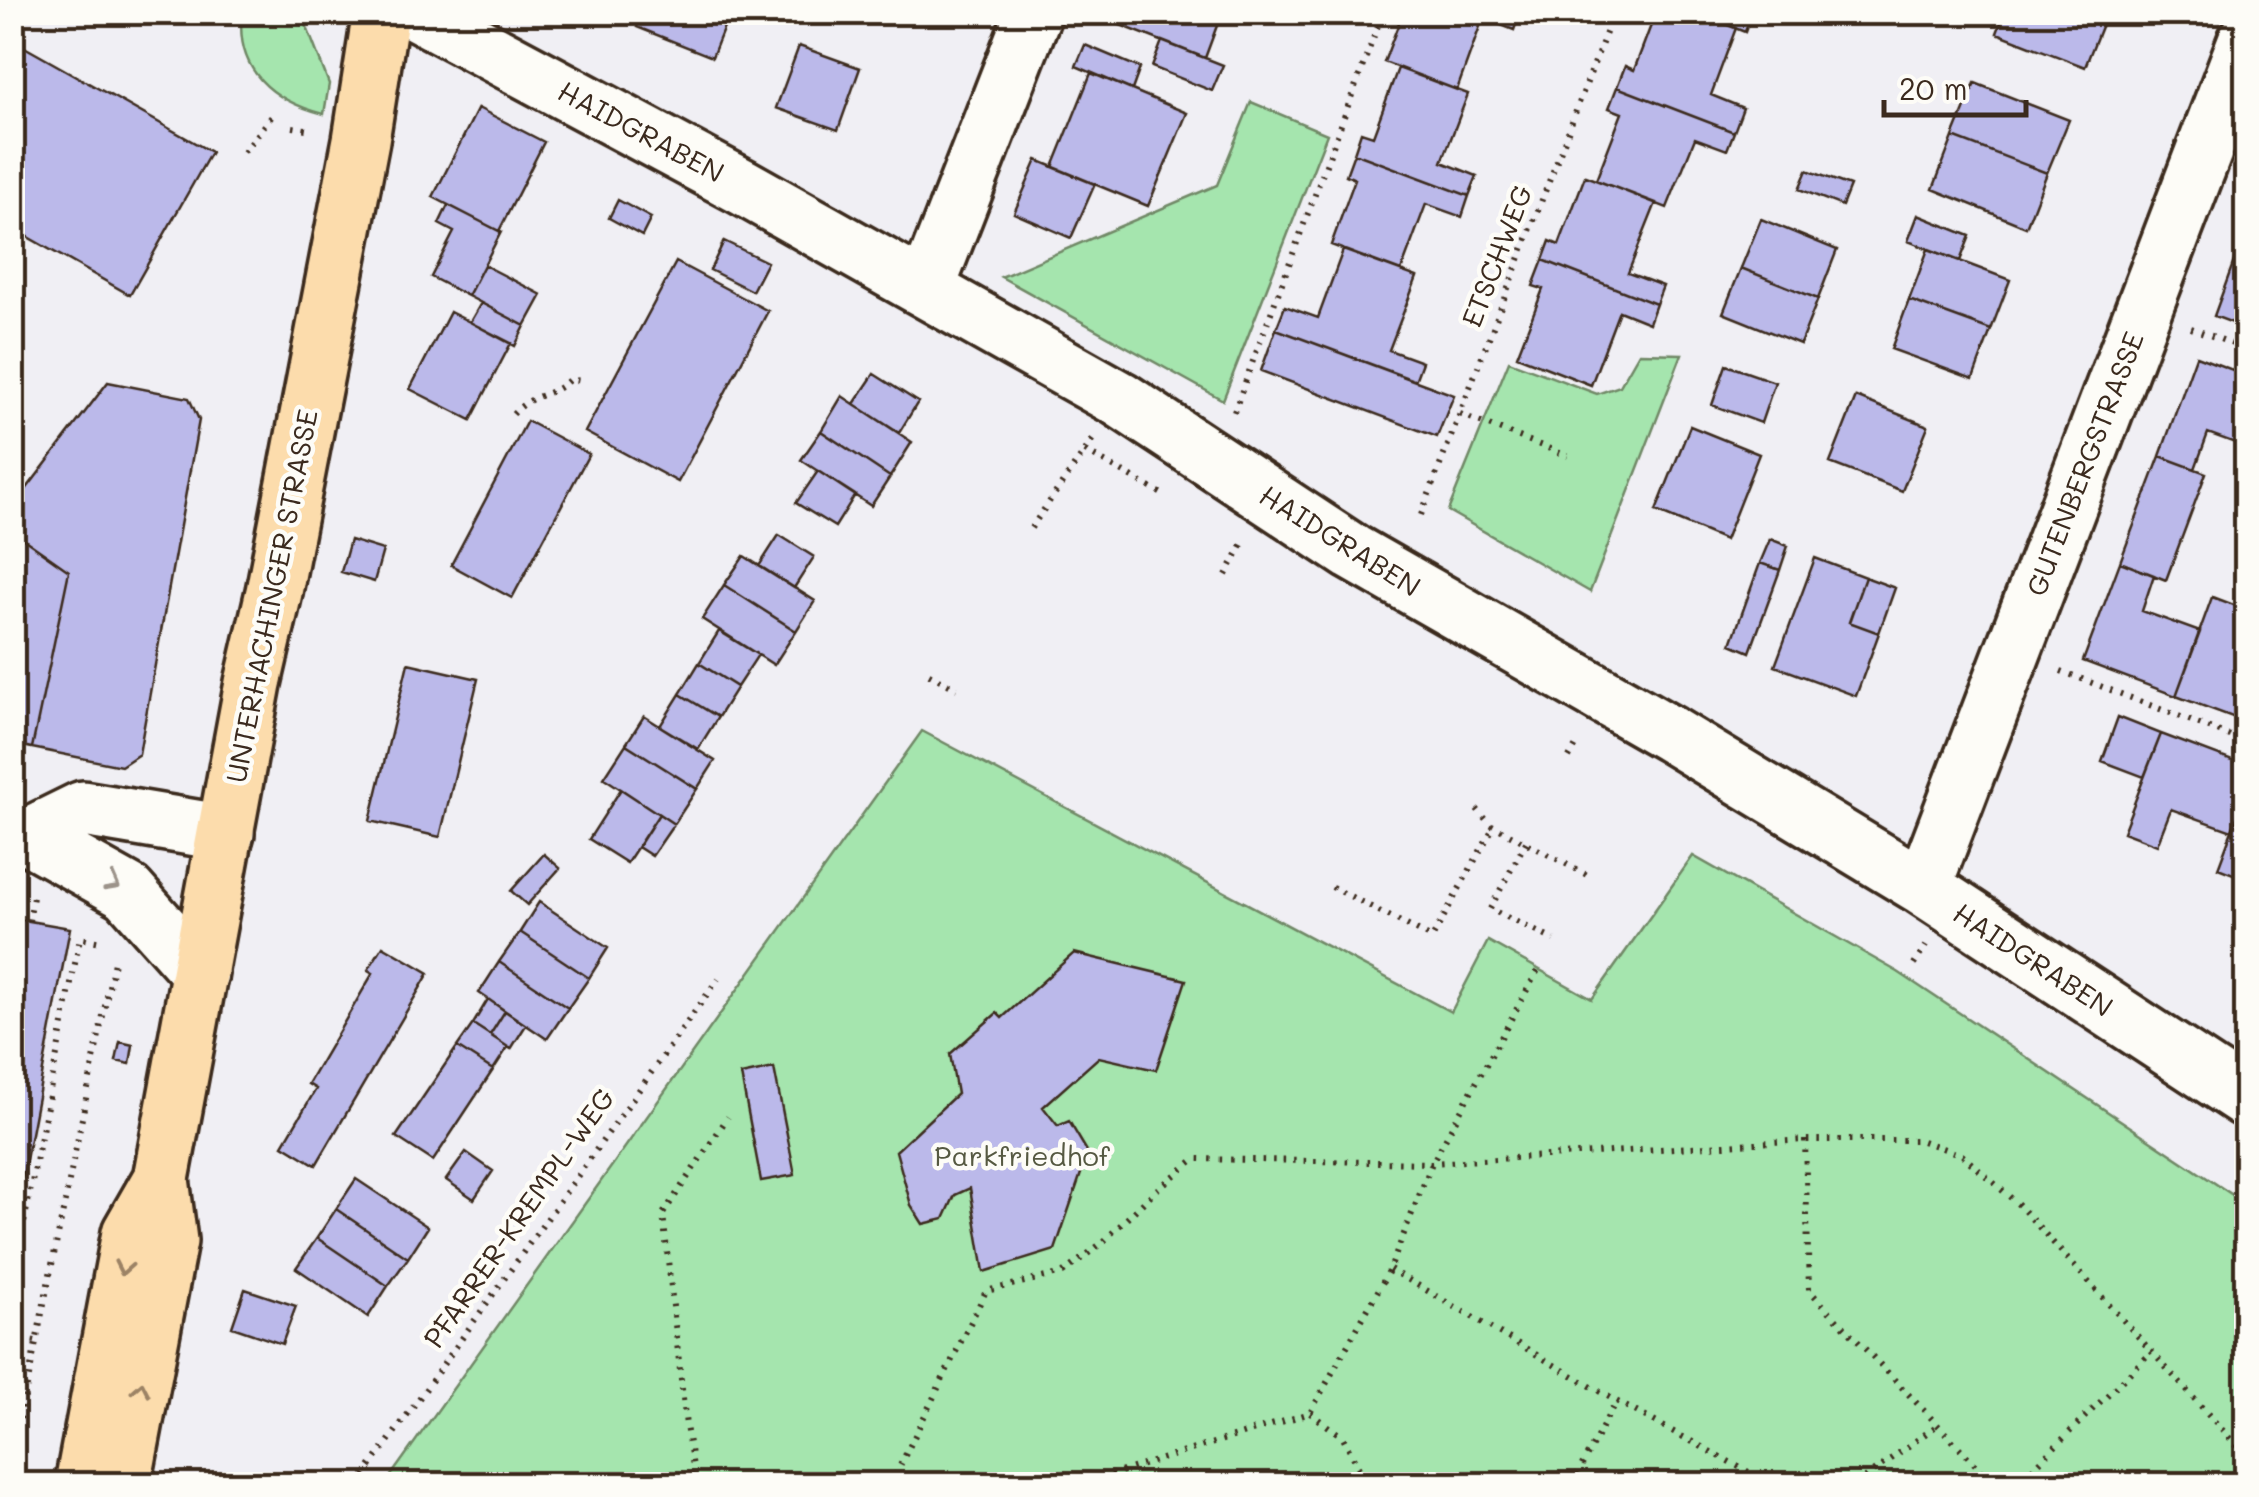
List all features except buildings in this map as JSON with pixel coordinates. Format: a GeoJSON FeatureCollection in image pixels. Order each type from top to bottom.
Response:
{"type":"FeatureCollection","features":[{"type":"Feature","properties":{"kind":"main road","name":"UNTERHACHINGER STRASSE"},"geometry":{"type":"LineString","coordinates":[[122,1484],[169,1241],[162,1179],[361,140],[381,12]]}},
{"type":"Feature","properties":{"kind":"main road","name":"UNTERHACHINGER STRASSE"},"geometry":{"type":"LineString","coordinates":[[82,1484],[130,1233],[162,1179]]}},
{"type":"Feature","properties":{"kind":"street","name":"HAIDGRABEN"},"geometry":{"type":"LineString","coordinates":[[416,12],[743,187],[1120,399],[1352,552],[1670,734],[1923,888],[2246,1100]]}},
{"type":"Feature","properties":{"kind":"street"},"geometry":{"type":"LineString","coordinates":[[926,289],[1034,12]]}},
{"type":"Feature","properties":{"kind":"street","name":"GUTENBERGSTRASSE"},"geometry":{"type":"LineString","coordinates":[[1923,888],[2246,42]]}},
{"type":"Feature","properties":{"kind":"street"},"geometry":{"type":"LineString","coordinates":[[20,835],[83,809],[226,833]]}},
{"type":"Feature","properties":{"kind":"street"},"geometry":{"type":"LineString","coordinates":[[20,835],[128,892],[200,973]]}},
{"type":"Feature","properties":{"kind":"path"},"geometry":{"type":"LineString","coordinates":[[1250,371],[1383,12]]}},
{"type":"Feature","properties":{"kind":"path","name":"ETSCHWEG"},"geometry":{"type":"LineString","coordinates":[[1421,515],[1614,12]]}},
{"type":"Feature","properties":{"kind":"path"},"geometry":{"type":"LineString","coordinates":[[244,152],[272,116]]}},
{"type":"Feature","properties":{"kind":"path"},"geometry":{"type":"LineString","coordinates":[[513,414],[529,398],[557,392],[570,379],[586,382]]}},
{"type":"Feature","properties":{"kind":"path"},"geometry":{"type":"LineString","coordinates":[[1460,414],[1568,456]]}},
{"type":"Feature","properties":{"kind":"path"},"geometry":{"type":"LineString","coordinates":[[1031,528],[1085,451]]}},
{"type":"Feature","properties":{"kind":"path"},"geometry":{"type":"LineString","coordinates":[[1226,576],[1248,530]]}},
{"type":"Feature","properties":{"kind":"path"},"geometry":{"type":"LineString","coordinates":[[2013,653],[2246,742]]}},
{"type":"Feature","properties":{"kind":"path"},"geometry":{"type":"LineString","coordinates":[[929,674],[957,689]]}},
{"type":"Feature","properties":{"kind":"path"},"geometry":{"type":"LineString","coordinates":[[1477,809],[1494,826],[1588,876]]}},
{"type":"Feature","properties":{"kind":"path"},"geometry":{"type":"LineString","coordinates":[[1332,887],[1432,938],[1494,826]]}},
{"type":"Feature","properties":{"kind":"path"},"geometry":{"type":"LineString","coordinates":[[1526,842],[1490,908],[1554,940]]}},
{"type":"Feature","properties":{"kind":"path"},"geometry":{"type":"LineString","coordinates":[[12,1284],[80,938],[118,946],[12,1460]]}},
{"type":"Feature","properties":{"kind":"path"},"geometry":{"type":"LineString","coordinates":[[1081,1484],[1310,1413],[1390,1269],[1432,1163],[1538,970]]}},
{"type":"Feature","properties":{"kind":"path","name":"PFARRER-KREMPL-WEG"},"geometry":{"type":"LineString","coordinates":[[358,1484],[718,979]]}},
{"type":"Feature","properties":{"kind":"path"},"geometry":{"type":"LineString","coordinates":[[696,1484],[686,1426],[664,1214],[728,1118]]}},
{"type":"Feature","properties":{"kind":"path"},"geometry":{"type":"LineString","coordinates":[[1805,1140],[1809,1290],[1994,1484]]}},
{"type":"Feature","properties":{"kind":"path"},"geometry":{"type":"LineString","coordinates":[[891,1484],[986,1291],[1063,1273],[1195,1159],[1432,1163],[1805,1140],[1919,1140],[1962,1155],[2019,1205],[2246,1456]]}},
{"type":"Feature","properties":{"kind":"path"},"geometry":{"type":"LineString","coordinates":[[1390,1269],[1616,1401],[1772,1484]]}},
{"type":"Feature","properties":{"kind":"path"},"geometry":{"type":"LineString","coordinates":[[12,1336],[36,1341]]}},
{"type":"Feature","properties":{"kind":"path"},"geometry":{"type":"LineString","coordinates":[[2017,1484],[2151,1352]]}},
{"type":"Feature","properties":{"kind":"path"},"geometry":{"type":"LineString","coordinates":[[1572,1484],[1616,1401]]}},
{"type":"Feature","properties":{"kind":"path"},"geometry":{"type":"LineString","coordinates":[[1310,1413],[1343,1437],[1367,1484]]}},
{"type":"Feature","properties":{"kind":"path"},"geometry":{"type":"LineString","coordinates":[[1856,1484],[1940,1424]]}},
{"type":"Feature","properties":{"kind":"green space"},"geometry":{"type":"Polygon","coordinates":[[[242,13],[297,13],[305,22],[329,84],[324,114],[289,101],[261,80],[245,51],[242,13]]]}},
{"type":"Feature","properties":{"kind":"green space"},"geometry":{"type":"Polygon","coordinates":[[[1251,102],[1327,134],[1223,400],[1001,277],[1217,185],[1251,102]]]}},
{"type":"Feature","properties":{"kind":"green space"},"geometry":{"type":"Polygon","coordinates":[[[1639,353],[1682,354],[1590,592],[1448,511],[1509,361],[1597,394],[1620,386],[1639,353]]]}},
{"type":"Feature","properties":{"kind":"green space","name":"Parkfriedhof"},"geometry":{"type":"Polygon","coordinates":[[[922,731],[1451,1012],[1488,941],[1592,999],[1693,856],[1898,972],[2246,1204],[2246,1484],[385,1484],[922,731]]]}}]}
